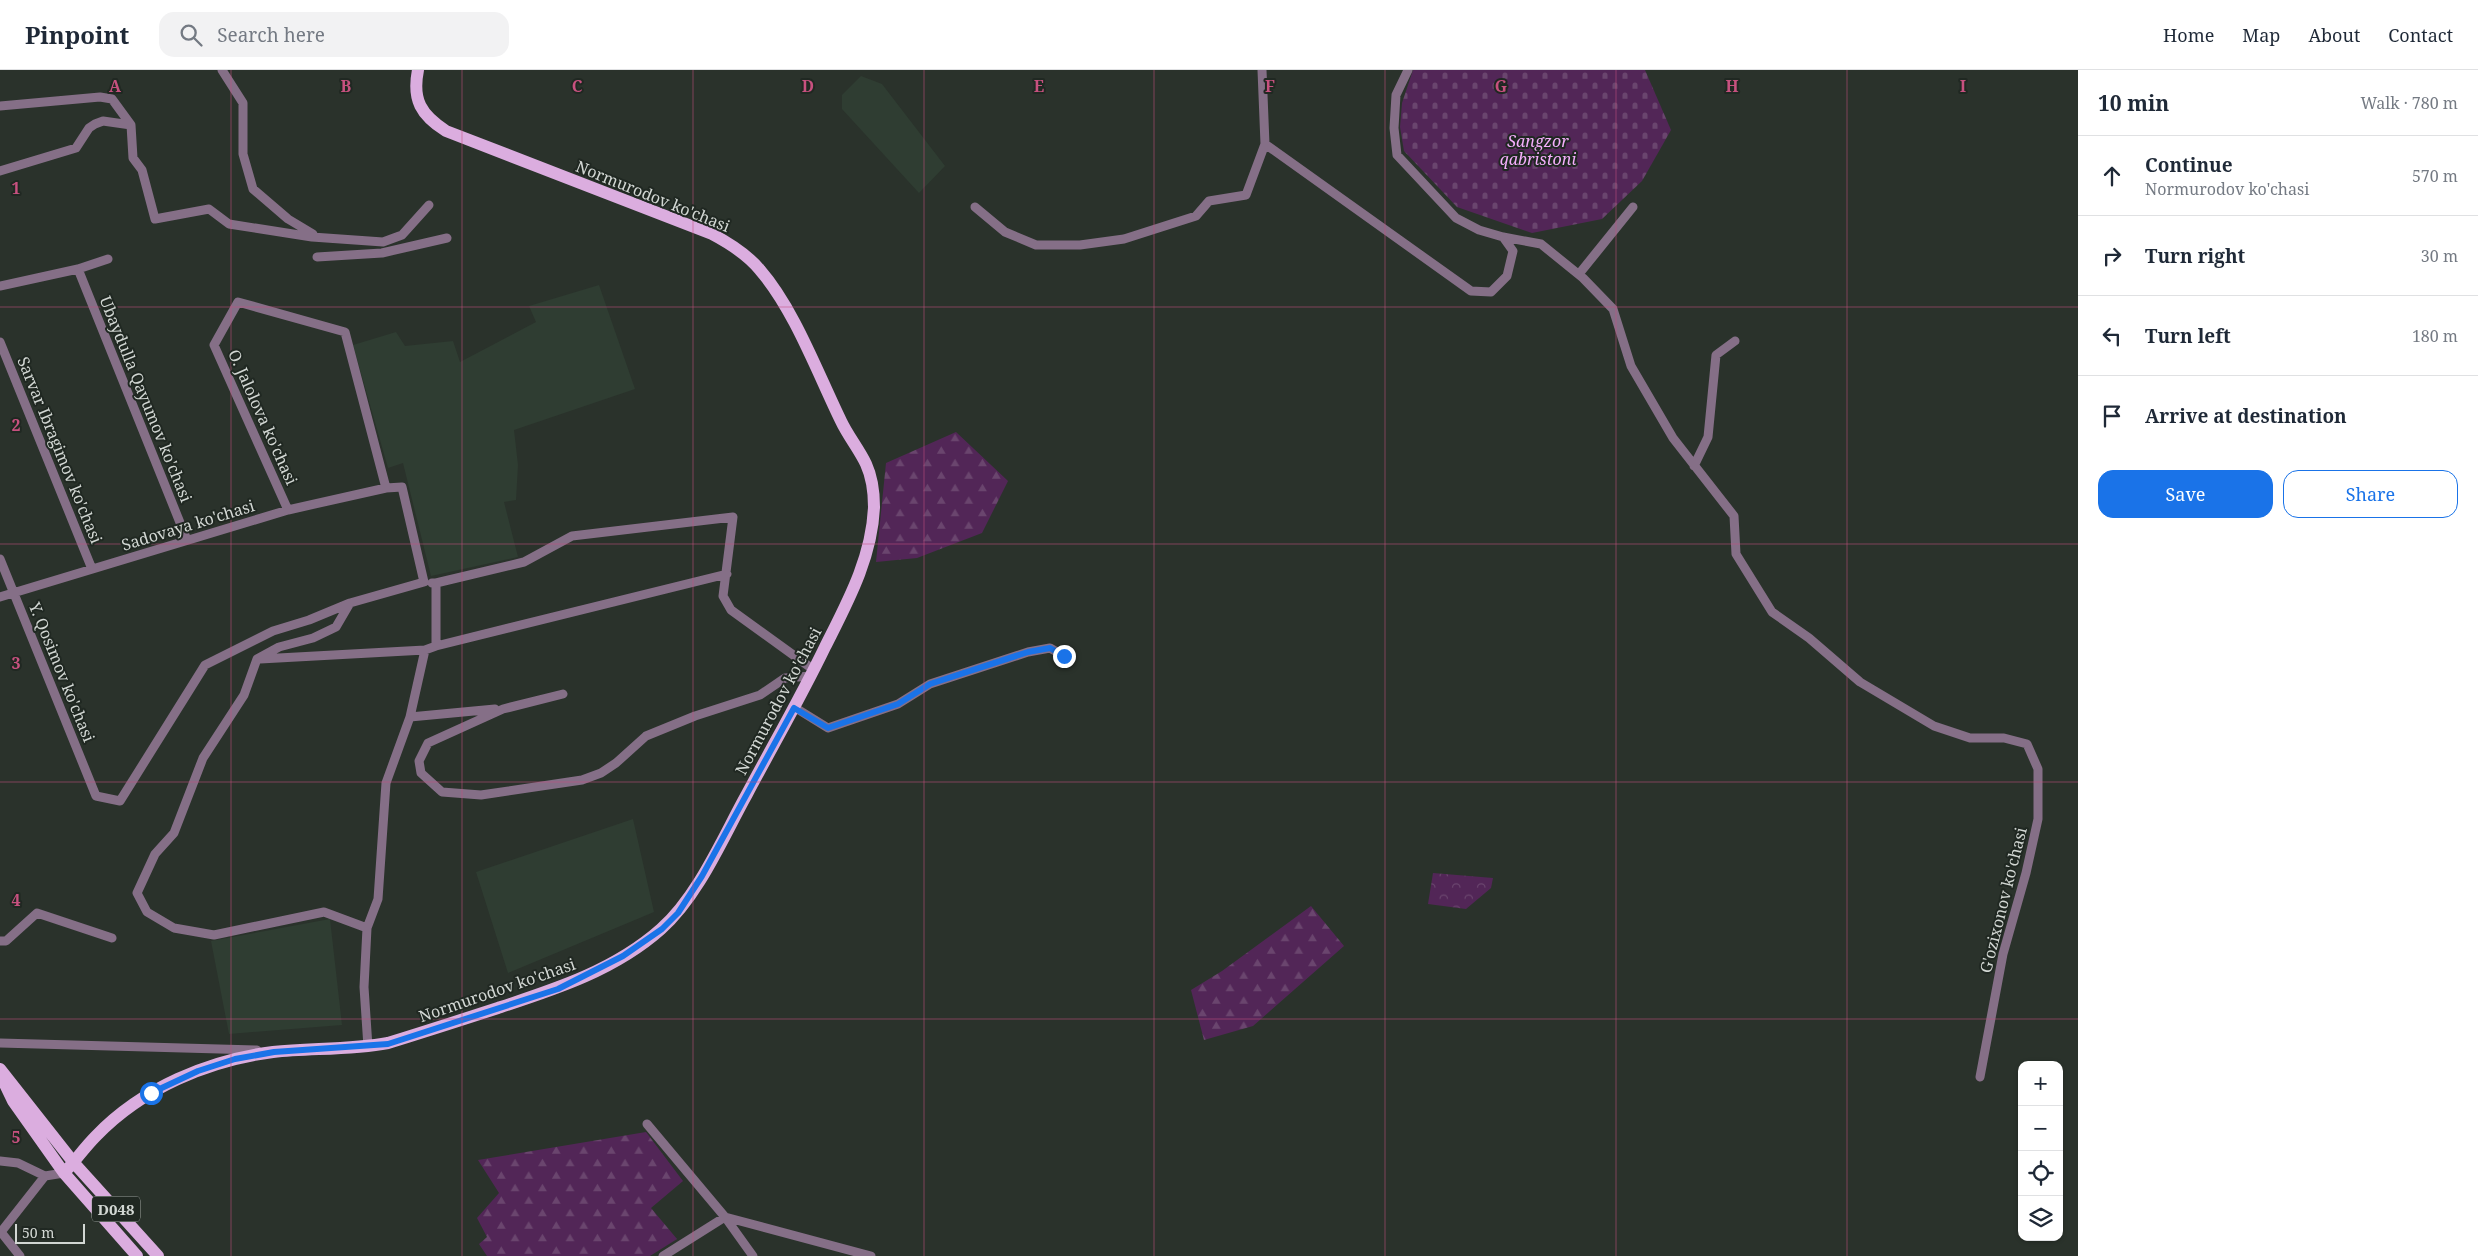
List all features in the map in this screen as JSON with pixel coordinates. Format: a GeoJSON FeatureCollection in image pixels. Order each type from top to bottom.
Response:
{"type":"FeatureCollection","features":[{"type":"Feature","properties":{"kind":"main road","name":"Normurodov ko'chasi"},"geometry":{"type":"LineString","coordinates":[[64,1173],[100,1133],[135,1104],[151,1093],[187,1076],[248,1056],[287,1051],[368,1047],[388,1044],[558,989],[601,969],[656,933],[678,913],[690,895],[794,708],[849,601],[860,572],[873,519],[874,491],[866,463],[849,439],[777,293],[759,268],[712,234],[446,131],[427,117],[419,106],[416,84],[418,70]]}},
{"type":"Feature","properties":{"kind":"main road","name":"D048"},"geometry":{"type":"LineString","coordinates":[[0,1071],[74,1163],[158,1256]]}},
{"type":"Feature","properties":{"kind":"main road","name":"D048"},"geometry":{"type":"LineString","coordinates":[[0,1071],[13,1101],[64,1173],[138,1256]]}},
{"type":"Feature","properties":{"kind":"street"},"geometry":{"type":"LineString","coordinates":[[222,70],[243,103],[243,154],[253,189],[288,219],[318,237]]}},
{"type":"Feature","properties":{"kind":"street"},"geometry":{"type":"LineString","coordinates":[[975,207],[1005,232],[1036,245],[1080,245],[1124,240],[1196,216],[1209,201],[1246,195],[1265,144],[1262,70]]}},
{"type":"Feature","properties":{"kind":"street","name":"G'ozixonov ko'chasi"},"geometry":{"type":"LineString","coordinates":[[1408,70],[1396,95],[1394,128],[1397,155],[1456,218],[1479,230],[1503,237],[1541,244],[1578,274],[1613,309],[1631,366],[1673,438],[1734,516],[1736,554],[1772,612],[1809,638],[1860,682],[1934,726],[1970,738],[2004,738],[2027,744],[2038,769],[2038,820],[2026,873],[2003,954],[1980,1077]]}},
{"type":"Feature","properties":{"kind":"street"},"geometry":{"type":"LineString","coordinates":[[0,106],[108,98],[112,100],[131,125],[133,158],[142,170],[155,219],[209,209],[229,224],[318,237],[383,242],[402,236],[429,205]]}},
{"type":"Feature","properties":{"kind":"street"},"geometry":{"type":"LineString","coordinates":[[0,171],[76,148],[89,128],[103,121],[131,125]]}},
{"type":"Feature","properties":{"kind":"street"},"geometry":{"type":"LineString","coordinates":[[1265,144],[1471,292],[1491,292],[1507,276],[1513,251],[1503,237]]}},
{"type":"Feature","properties":{"kind":"street"},"geometry":{"type":"LineString","coordinates":[[1578,274],[1633,207]]}},
{"type":"Feature","properties":{"kind":"street"},"geometry":{"type":"LineString","coordinates":[[317,257],[382,253],[447,238]]}},
{"type":"Feature","properties":{"kind":"street"},"geometry":{"type":"LineString","coordinates":[[0,286],[78,269],[108,258]]}},
{"type":"Feature","properties":{"kind":"street","name":"Ubaydulla Qayumov ko'chasi"},"geometry":{"type":"LineString","coordinates":[[78,269],[188,540]]}},
{"type":"Feature","properties":{"kind":"street","name":"O. Jalolova ko'chasi"},"geometry":{"type":"LineString","coordinates":[[288,510],[214,345],[238,302],[345,332],[386,488]]}},
{"type":"Feature","properties":{"kind":"street"},"geometry":{"type":"LineString","coordinates":[[1694,466],[1708,437],[1716,355],[1735,341]]}},
{"type":"Feature","properties":{"kind":"street","name":"Sarvar Ibragimov ko'chasi"},"geometry":{"type":"LineString","coordinates":[[0,342],[92,569]]}},
{"type":"Feature","properties":{"kind":"street"},"geometry":{"type":"LineString","coordinates":[[386,488],[402,487],[424,582]]}},
{"type":"Feature","properties":{"kind":"street","name":"Sadovaya ko'chasi"},"geometry":{"type":"LineString","coordinates":[[0,597],[288,510],[386,488]]}},
{"type":"Feature","properties":{"kind":"street"},"geometry":{"type":"LineString","coordinates":[[367,928],[324,912],[214,935],[174,928],[147,912],[137,893],[155,854],[174,833],[203,758],[244,695],[257,659],[279,647],[313,638],[336,628],[350,603],[424,582],[436,583],[524,562],[572,536],[733,517],[723,596],[731,610],[812,673]]}},
{"type":"Feature","properties":{"kind":"street","name":"Y. Qosimov ko'chasi"},"geometry":{"type":"LineString","coordinates":[[0,559],[96,796],[120,801],[205,665],[273,631],[309,620],[350,603]]}},
{"type":"Feature","properties":{"kind":"street"},"geometry":{"type":"LineString","coordinates":[[257,659],[425,650],[727,574]]}},
{"type":"Feature","properties":{"kind":"street"},"geometry":{"type":"LineString","coordinates":[[436,583],[436,646]]}},
{"type":"Feature","properties":{"kind":"street"},"geometry":{"type":"LineString","coordinates":[[794,708],[828,728],[898,704],[930,684],[1028,652],[1050,648],[1064,656]]}},
{"type":"Feature","properties":{"kind":"street"},"geometry":{"type":"LineString","coordinates":[[368,1047],[364,987],[367,928],[378,899],[386,782],[410,717],[425,650]]}},
{"type":"Feature","properties":{"kind":"street"},"geometry":{"type":"LineString","coordinates":[[503,709],[428,743],[419,761],[421,773],[442,792],[481,795],[582,780],[601,773],[646,736],[695,716],[760,696],[785,678],[812,673]]}},
{"type":"Feature","properties":{"kind":"street"},"geometry":{"type":"LineString","coordinates":[[410,717],[503,709],[563,694]]}},
{"type":"Feature","properties":{"kind":"street"},"geometry":{"type":"LineString","coordinates":[[0,941],[6,941],[37,913],[112,938]]}},
{"type":"Feature","properties":{"kind":"street"},"geometry":{"type":"LineString","coordinates":[[0,1043],[287,1051]]}},
{"type":"Feature","properties":{"kind":"street"},"geometry":{"type":"LineString","coordinates":[[647,1124],[725,1217],[753,1256]]}},
{"type":"Feature","properties":{"kind":"street"},"geometry":{"type":"LineString","coordinates":[[0,1161],[18,1163],[45,1176],[64,1173]]}},
{"type":"Feature","properties":{"kind":"street"},"geometry":{"type":"LineString","coordinates":[[20,1256],[0,1232],[45,1176]]}},
{"type":"Feature","properties":{"kind":"street"},"geometry":{"type":"LineString","coordinates":[[663,1256],[725,1217],[871,1256]]}},
{"type":"Feature","properties":{"kind":"shaded area"},"geometry":{"type":"Polygon","coordinates":[[[861,76],[882,84],[945,166],[919,193],[842,109],[842,95],[861,76]]]}},
{"type":"Feature","properties":{"kind":"shaded area"},"geometry":{"type":"Polygon","coordinates":[[[599,285],[635,389],[514,430],[518,465],[516,500],[504,502],[518,557],[431,576],[403,463],[388,468],[353,345],[396,332],[405,346],[453,341],[460,362],[536,322],[529,306],[599,285]]]}},
{"type":"Feature","properties":{"kind":"shaded area"},"geometry":{"type":"Polygon","coordinates":[[[633,819],[654,912],[508,973],[476,872],[633,819]]]}},
{"type":"Feature","properties":{"kind":"shaded area"},"geometry":{"type":"Polygon","coordinates":[[[330,919],[342,1025],[229,1034],[211,941],[330,919]]]}},
{"type":"Feature","properties":{"kind":"green space","name":"Sangzor qabristoni"},"geometry":{"type":"Polygon","coordinates":[[[1413,70],[1645,70],[1671,130],[1642,181],[1602,219],[1532,233],[1457,207],[1404,151],[1400,127],[1402,103],[1413,70]]]}},
{"type":"Feature","properties":{"kind":"green space"},"geometry":{"type":"Polygon","coordinates":[[[956,432],[1008,481],[982,533],[917,558],[876,562],[886,463],[956,432]]]}},
{"type":"Feature","properties":{"kind":"green space"},"geometry":{"type":"Polygon","coordinates":[[[1433,873],[1493,878],[1491,888],[1466,909],[1428,904],[1433,873]]]}},
{"type":"Feature","properties":{"kind":"green space"},"geometry":{"type":"Polygon","coordinates":[[[1311,906],[1344,946],[1253,1026],[1204,1040],[1191,990],[1222,971],[1311,906]]]}},
{"type":"Feature","properties":{"kind":"green space"},"geometry":{"type":"Polygon","coordinates":[[[646,1132],[683,1181],[651,1208],[677,1239],[650,1256],[487,1256],[479,1244],[487,1237],[477,1218],[499,1193],[478,1160],[646,1132]]]}},
{"type":"Feature","properties":{"kind":"route"},"geometry":{"type":"LineString","coordinates":[[151,1093],[210,1067],[248,1056],[274,1052],[368,1047],[388,1044],[558,989],[601,969],[662,929],[678,913],[702,876],[794,708],[828,728],[898,704],[930,684],[1028,652],[1050,648],[1064,656]]}}]}
